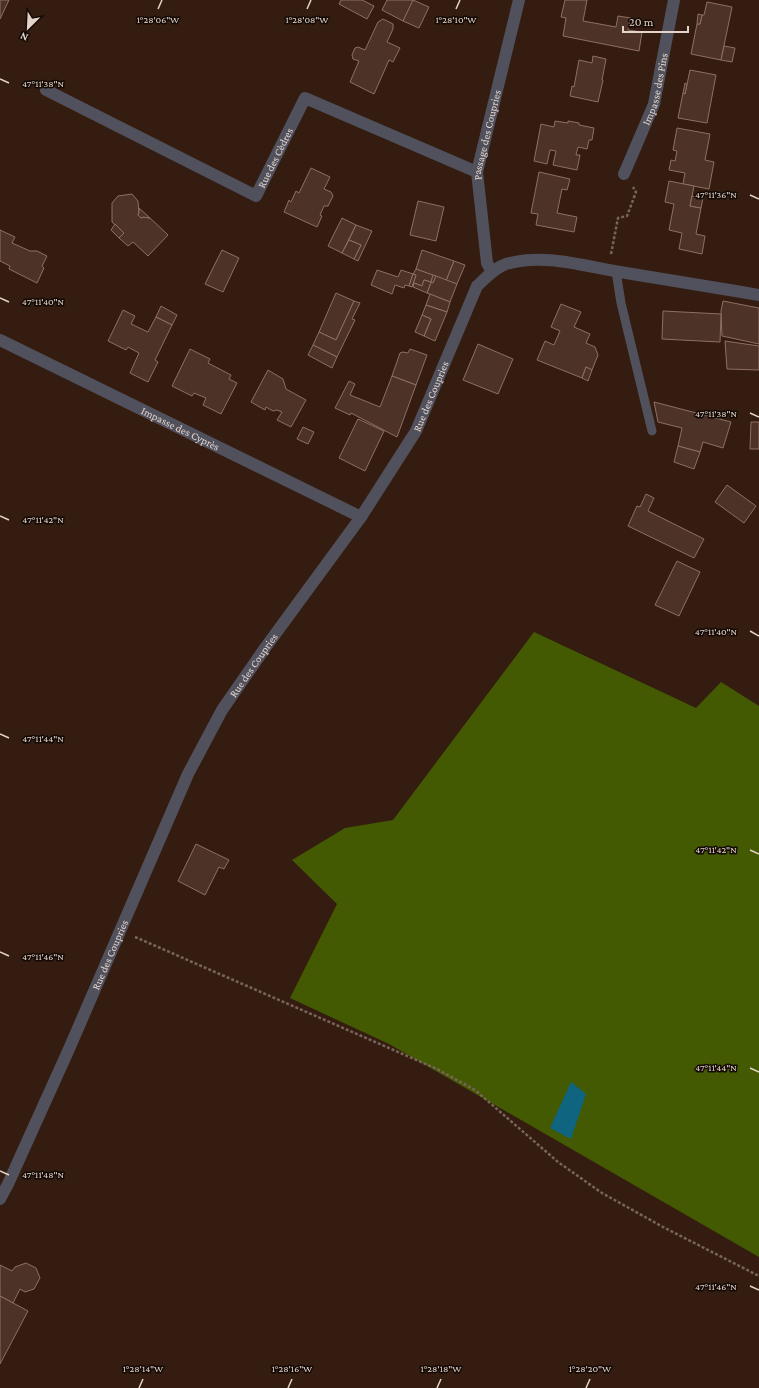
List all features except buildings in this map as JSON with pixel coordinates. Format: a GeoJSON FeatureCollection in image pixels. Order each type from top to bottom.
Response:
{"type":"FeatureCollection","features":[{"type":"Feature","properties":{"kind":"street","name":"Passage des Coupries"},"geometry":{"type":"LineString","coordinates":[[492,272],[487,263],[477,172],[519,0]]}},
{"type":"Feature","properties":{"kind":"street","name":"Impasse des Pins"},"geometry":{"type":"LineString","coordinates":[[624,174],[654,104],[674,0]]}},
{"type":"Feature","properties":{"kind":"street","name":"Rue des Cèdres"},"geometry":{"type":"LineString","coordinates":[[46,90],[256,196],[305,98],[477,172]]}},
{"type":"Feature","properties":{"kind":"street","name":"Rue des Coupries"},"geometry":{"type":"LineString","coordinates":[[0,1199],[62,1064],[188,774],[222,710],[361,517],[416,431],[477,286],[492,272],[505,264],[522,261],[553,259],[759,295]]}},
{"type":"Feature","properties":{"kind":"street","name":"Impasse des Cyprès"},"geometry":{"type":"LineString","coordinates":[[0,340],[361,517]]}},
{"type":"Feature","properties":{"kind":"lane"},"geometry":{"type":"LineString","coordinates":[[616,271],[621,303],[652,431]]}},
{"type":"Feature","properties":{"kind":"path"},"geometry":{"type":"LineString","coordinates":[[616,271],[610,254],[618,218],[627,216],[636,192],[624,174]]}},
{"type":"Feature","properties":{"kind":"path"},"geometry":{"type":"LineString","coordinates":[[120,931],[438,1069],[475,1090],[558,1162],[602,1193],[663,1227],[759,1276]]}},
{"type":"Feature","properties":{"kind":"green space"},"geometry":{"type":"Polygon","coordinates":[[[534,632],[696,708],[721,682],[759,706],[759,1257],[389,1044],[290,998],[337,904],[292,860],[345,828],[393,820],[534,632]]]}},
{"type":"Feature","properties":{"kind":"water"},"geometry":{"type":"Polygon","coordinates":[[[571,1082],[586,1094],[571,1139],[550,1128],[571,1082]]]}}]}
